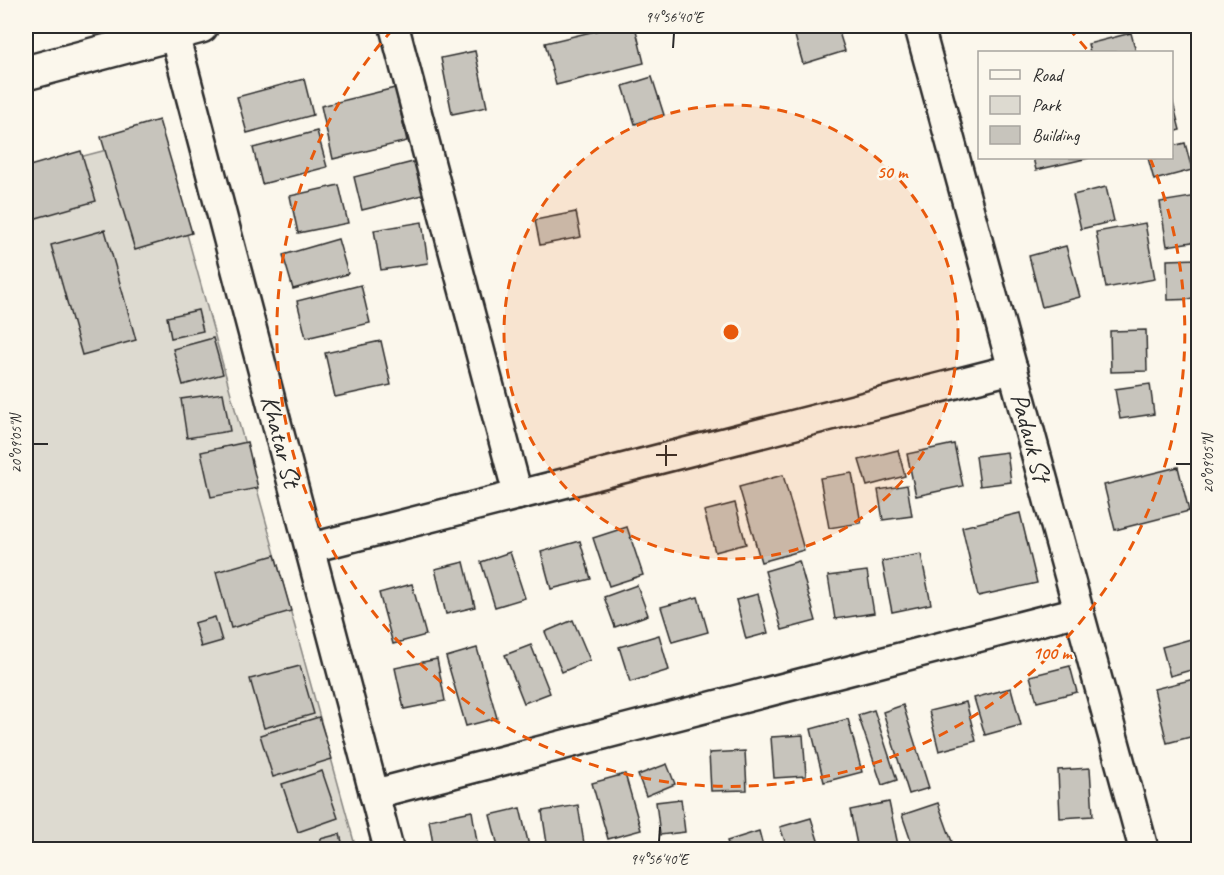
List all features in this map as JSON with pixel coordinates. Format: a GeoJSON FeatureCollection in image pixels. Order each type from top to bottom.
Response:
{"type":"FeatureCollection","features":[{"type":"Feature","properties":{"kind":"street"},"geometry":{"type":"LineString","coordinates":[[394,26],[518,495]]}},
{"type":"Feature","properties":{"kind":"street","name":"Padauk St"},"geometry":{"type":"LineString","coordinates":[[919,26],[1144,849]]}},
{"type":"Feature","properties":{"kind":"street"},"geometry":{"type":"LineString","coordinates":[[26,73],[138,34],[188,29]]}},
{"type":"Feature","properties":{"kind":"street","name":"Khatar St"},"geometry":{"type":"LineString","coordinates":[[188,29],[310,548],[389,849]]}},
{"type":"Feature","properties":{"kind":"street"},"geometry":{"type":"LineString","coordinates":[[310,548],[1013,369]]}},
{"type":"Feature","properties":{"kind":"street"},"geometry":{"type":"LineString","coordinates":[[374,794],[1079,611]]}},
{"type":"Feature","properties":{"kind":"green space"},"geometry":{"type":"Polygon","coordinates":[[[160,136],[356,849],[26,850],[26,171],[160,136]]]}},
{"type":"Feature","properties":{"kind":"building"},"geometry":{"type":"Polygon","coordinates":[[[616,26],[635,26],[644,63],[556,85],[545,43],[616,26]]]}},
{"type":"Feature","properties":{"kind":"building"},"geometry":{"type":"Polygon","coordinates":[[[829,26],[837,26],[845,51],[803,64],[795,36],[829,26]]]}},
{"type":"Feature","properties":{"kind":"building"},"geometry":{"type":"Polygon","coordinates":[[[1131,33],[1136,51],[1090,51],[1088,44],[1131,33]]]}},
{"type":"Feature","properties":{"kind":"building"},"geometry":{"type":"Polygon","coordinates":[[[475,51],[487,107],[452,114],[441,58],[475,51]]]}},
{"type":"Feature","properties":{"kind":"building"},"geometry":{"type":"Polygon","coordinates":[[[652,77],[664,115],[635,124],[623,86],[652,77]]]}},
{"type":"Feature","properties":{"kind":"building"},"geometry":{"type":"Polygon","coordinates":[[[304,79],[313,115],[247,133],[237,97],[304,79]]]}},
{"type":"Feature","properties":{"kind":"building"},"geometry":{"type":"Polygon","coordinates":[[[395,88],[407,141],[333,159],[321,106],[395,88]]]}},
{"type":"Feature","properties":{"kind":"building"},"geometry":{"type":"Polygon","coordinates":[[[1173,103],[1180,130],[1173,132],[1173,103]]]}},
{"type":"Feature","properties":{"kind":"building"},"geometry":{"type":"Polygon","coordinates":[[[159,120],[192,233],[135,250],[101,137],[159,120]]]}},
{"type":"Feature","properties":{"kind":"building"},"geometry":{"type":"Polygon","coordinates":[[[317,131],[327,167],[262,184],[253,148],[317,131]]]}},
{"type":"Feature","properties":{"kind":"building"},"geometry":{"type":"Polygon","coordinates":[[[1185,143],[1192,170],[1154,180],[1148,159],[1173,159],[1173,146],[1185,143]]]}},
{"type":"Feature","properties":{"kind":"building"},"geometry":{"type":"Polygon","coordinates":[[[81,151],[96,201],[26,221],[26,167],[81,151]]]}},
{"type":"Feature","properties":{"kind":"building"},"geometry":{"type":"Polygon","coordinates":[[[1033,159],[1085,159],[1036,170],[1033,159]]]}},
{"type":"Feature","properties":{"kind":"building"},"geometry":{"type":"Polygon","coordinates":[[[417,161],[426,194],[362,210],[354,177],[417,161]]]}},
{"type":"Feature","properties":{"kind":"building"},"geometry":{"type":"Polygon","coordinates":[[[339,185],[348,223],[298,233],[290,196],[339,185]]]}},
{"type":"Feature","properties":{"kind":"building"},"geometry":{"type":"Polygon","coordinates":[[[1106,187],[1114,221],[1081,229],[1073,195],[1106,187]]]}},
{"type":"Feature","properties":{"kind":"building"},"geometry":{"type":"Polygon","coordinates":[[[1197,196],[1198,241],[1167,246],[1160,202],[1197,196]]]}},
{"type":"Feature","properties":{"kind":"building"},"geometry":{"type":"Polygon","coordinates":[[[576,212],[581,237],[540,245],[535,220],[576,212]]]}},
{"type":"Feature","properties":{"kind":"building"},"geometry":{"type":"Polygon","coordinates":[[[422,222],[428,263],[381,270],[374,230],[422,222]]]}},
{"type":"Feature","properties":{"kind":"building"},"geometry":{"type":"Polygon","coordinates":[[[1145,223],[1155,279],[1106,288],[1096,232],[1145,223]]]}},
{"type":"Feature","properties":{"kind":"building"},"geometry":{"type":"Polygon","coordinates":[[[105,230],[136,340],[82,355],[51,245],[105,230]]]}},
{"type":"Feature","properties":{"kind":"building"},"geometry":{"type":"Polygon","coordinates":[[[338,239],[348,274],[293,289],[283,255],[338,239]]]}},
{"type":"Feature","properties":{"kind":"building"},"geometry":{"type":"Polygon","coordinates":[[[1066,246],[1080,297],[1042,307],[1029,256],[1066,246]]]}},
{"type":"Feature","properties":{"kind":"building"},"geometry":{"type":"Polygon","coordinates":[[[1198,259],[1198,299],[1168,300],[1167,260],[1198,259]]]}},
{"type":"Feature","properties":{"kind":"building"},"geometry":{"type":"Polygon","coordinates":[[[361,285],[370,323],[306,338],[297,301],[361,285]]]}},
{"type":"Feature","properties":{"kind":"building"},"geometry":{"type":"Polygon","coordinates":[[[198,310],[203,331],[171,338],[167,317],[198,310]]]}},
{"type":"Feature","properties":{"kind":"building"},"geometry":{"type":"Polygon","coordinates":[[[1146,330],[1147,371],[1111,372],[1110,331],[1146,330]]]}},
{"type":"Feature","properties":{"kind":"building"},"geometry":{"type":"Polygon","coordinates":[[[213,338],[223,374],[183,385],[173,349],[213,338]]]}},
{"type":"Feature","properties":{"kind":"building"},"geometry":{"type":"Polygon","coordinates":[[[381,341],[391,385],[335,397],[325,353],[381,341]]]}},
{"type":"Feature","properties":{"kind":"building"},"geometry":{"type":"Polygon","coordinates":[[[1150,384],[1154,414],[1120,419],[1115,389],[1150,384]]]}},
{"type":"Feature","properties":{"kind":"building"},"geometry":{"type":"Polygon","coordinates":[[[223,393],[230,431],[187,438],[181,399],[223,393]]]}},
{"type":"Feature","properties":{"kind":"building"},"geometry":{"type":"Polygon","coordinates":[[[247,442],[258,488],[211,497],[201,452],[247,442]]]}},
{"type":"Feature","properties":{"kind":"building"},"geometry":{"type":"Polygon","coordinates":[[[954,444],[963,486],[916,496],[907,454],[954,444]]]}},
{"type":"Feature","properties":{"kind":"building"},"geometry":{"type":"Polygon","coordinates":[[[898,450],[905,476],[867,486],[859,460],[898,450]]]}},
{"type":"Feature","properties":{"kind":"building"},"geometry":{"type":"Polygon","coordinates":[[[1007,452],[1011,482],[980,486],[976,456],[1007,452]]]}},
{"type":"Feature","properties":{"kind":"building"},"geometry":{"type":"Polygon","coordinates":[[[1178,467],[1189,511],[1115,530],[1104,485],[1178,467]]]}},
{"type":"Feature","properties":{"kind":"building"},"geometry":{"type":"Polygon","coordinates":[[[852,473],[861,523],[829,528],[820,478],[852,473]]]}},
{"type":"Feature","properties":{"kind":"building"},"geometry":{"type":"Polygon","coordinates":[[[783,475],[804,550],[761,562],[739,487],[783,475]]]}},
{"type":"Feature","properties":{"kind":"building"},"geometry":{"type":"Polygon","coordinates":[[[907,485],[912,516],[883,520],[878,490],[907,485]]]}},
{"type":"Feature","properties":{"kind":"building"},"geometry":{"type":"Polygon","coordinates":[[[735,503],[746,544],[715,552],[704,511],[735,503]]]}},
{"type":"Feature","properties":{"kind":"building"},"geometry":{"type":"Polygon","coordinates":[[[1020,513],[1037,583],[978,596],[962,527],[1020,513]]]}},
{"type":"Feature","properties":{"kind":"building"},"geometry":{"type":"Polygon","coordinates":[[[627,527],[643,575],[609,586],[593,538],[627,527]]]}},
{"type":"Feature","properties":{"kind":"building"},"geometry":{"type":"Polygon","coordinates":[[[580,541],[591,579],[551,589],[541,552],[580,541]]]}},
{"type":"Feature","properties":{"kind":"building"},"geometry":{"type":"Polygon","coordinates":[[[510,552],[525,598],[495,607],[481,562],[510,552]]]}},
{"type":"Feature","properties":{"kind":"building"},"geometry":{"type":"Polygon","coordinates":[[[921,554],[931,604],[892,612],[882,561],[921,554]]]}},
{"type":"Feature","properties":{"kind":"building"},"geometry":{"type":"Polygon","coordinates":[[[275,555],[291,611],[231,628],[216,572],[275,555]]]}},
{"type":"Feature","properties":{"kind":"building"},"geometry":{"type":"Polygon","coordinates":[[[799,561],[816,621],[782,630],[765,571],[799,561]]]}},
{"type":"Feature","properties":{"kind":"building"},"geometry":{"type":"Polygon","coordinates":[[[464,562],[475,607],[446,614],[435,569],[464,562]]]}},
{"type":"Feature","properties":{"kind":"building"},"geometry":{"type":"Polygon","coordinates":[[[867,571],[874,613],[835,619],[828,576],[867,571]]]}},
{"type":"Feature","properties":{"kind":"building"},"geometry":{"type":"Polygon","coordinates":[[[412,584],[426,635],[393,644],[379,593],[412,584]]]}},
{"type":"Feature","properties":{"kind":"building"},"geometry":{"type":"Polygon","coordinates":[[[637,585],[648,615],[615,627],[604,597],[637,585]]]}},
{"type":"Feature","properties":{"kind":"building"},"geometry":{"type":"Polygon","coordinates":[[[758,594],[768,633],[746,639],[736,600],[758,594]]]}},
{"type":"Feature","properties":{"kind":"building"},"geometry":{"type":"Polygon","coordinates":[[[698,597],[708,632],[672,642],[661,607],[698,597]]]}},
{"type":"Feature","properties":{"kind":"building"},"geometry":{"type":"Polygon","coordinates":[[[215,617],[222,641],[201,647],[194,623],[215,617]]]}},
{"type":"Feature","properties":{"kind":"building"},"geometry":{"type":"Polygon","coordinates":[[[573,620],[590,660],[562,672],[545,632],[573,620]]]}},
{"type":"Feature","properties":{"kind":"building"},"geometry":{"type":"Polygon","coordinates":[[[659,635],[669,670],[630,682],[619,647],[659,635]]]}},
{"type":"Feature","properties":{"kind":"building"},"geometry":{"type":"Polygon","coordinates":[[[1198,637],[1198,668],[1170,676],[1162,647],[1198,637]]]}},
{"type":"Feature","properties":{"kind":"building"},"geometry":{"type":"Polygon","coordinates":[[[531,645],[550,693],[524,703],[505,655],[531,645]]]}},
{"type":"Feature","properties":{"kind":"building"},"geometry":{"type":"Polygon","coordinates":[[[477,648],[497,718],[466,726],[446,657],[477,648]]]}},
{"type":"Feature","properties":{"kind":"building"},"geometry":{"type":"Polygon","coordinates":[[[437,659],[445,701],[404,709],[395,668],[437,659]]]}},
{"type":"Feature","properties":{"kind":"building"},"geometry":{"type":"Polygon","coordinates":[[[300,666],[314,714],[264,728],[250,679],[300,666]]]}},
{"type":"Feature","properties":{"kind":"building"},"geometry":{"type":"Polygon","coordinates":[[[1070,666],[1077,692],[1037,702],[1030,676],[1070,666]]]}},
{"type":"Feature","properties":{"kind":"building"},"geometry":{"type":"Polygon","coordinates":[[[1198,678],[1198,735],[1167,743],[1154,689],[1198,678]]]}},
{"type":"Feature","properties":{"kind":"building"},"geometry":{"type":"Polygon","coordinates":[[[1011,688],[1021,725],[985,735],[974,698],[1011,688]]]}},
{"type":"Feature","properties":{"kind":"building"},"geometry":{"type":"Polygon","coordinates":[[[966,702],[976,741],[939,751],[929,711],[966,702]]]}},
{"type":"Feature","properties":{"kind":"building"},"geometry":{"type":"Polygon","coordinates":[[[903,705],[929,788],[909,794],[883,712],[903,705]]]}},
{"type":"Feature","properties":{"kind":"building"},"geometry":{"type":"Polygon","coordinates":[[[874,710],[897,780],[882,785],[858,715],[874,710]]]}},
{"type":"Feature","properties":{"kind":"building"},"geometry":{"type":"Polygon","coordinates":[[[319,717],[332,759],[273,777],[260,735],[319,717]]]}},
{"type":"Feature","properties":{"kind":"building"},"geometry":{"type":"Polygon","coordinates":[[[848,719],[862,772],[824,782],[811,729],[848,719]]]}},
{"type":"Feature","properties":{"kind":"building"},"geometry":{"type":"Polygon","coordinates":[[[803,735],[806,776],[774,778],[771,737],[803,735]]]}},
{"type":"Feature","properties":{"kind":"building"},"geometry":{"type":"Polygon","coordinates":[[[745,751],[747,790],[711,791],[709,753],[745,751]]]}},
{"type":"Feature","properties":{"kind":"building"},"geometry":{"type":"Polygon","coordinates":[[[667,764],[675,784],[646,796],[638,775],[667,764]]]}},
{"type":"Feature","properties":{"kind":"building"},"geometry":{"type":"Polygon","coordinates":[[[1090,768],[1093,816],[1060,818],[1058,770],[1090,768]]]}},
{"type":"Feature","properties":{"kind":"building"},"geometry":{"type":"Polygon","coordinates":[[[322,771],[338,818],[298,832],[282,784],[322,771]]]}},
{"type":"Feature","properties":{"kind":"building"},"geometry":{"type":"Polygon","coordinates":[[[625,774],[641,830],[608,839],[592,783],[625,774]]]}},
{"type":"Feature","properties":{"kind":"building"},"geometry":{"type":"Polygon","coordinates":[[[681,799],[685,832],[660,835],[656,802],[681,799]]]}},
{"type":"Feature","properties":{"kind":"building"},"geometry":{"type":"Polygon","coordinates":[[[889,802],[899,850],[858,850],[850,810],[889,802]]]}},
{"type":"Feature","properties":{"kind":"building"},"geometry":{"type":"Polygon","coordinates":[[[938,803],[955,850],[914,850],[902,815],[938,803]]]}},
{"type":"Feature","properties":{"kind":"building"},"geometry":{"type":"Polygon","coordinates":[[[578,805],[585,850],[548,850],[542,811],[578,805]]]}},
{"type":"Feature","properties":{"kind":"building"},"geometry":{"type":"Polygon","coordinates":[[[520,808],[530,850],[499,850],[490,815],[520,808]]]}},
{"type":"Feature","properties":{"kind":"building"},"geometry":{"type":"Polygon","coordinates":[[[472,811],[477,842],[434,850],[429,820],[472,811]]]}},
{"type":"Feature","properties":{"kind":"building"},"geometry":{"type":"Polygon","coordinates":[[[811,818],[821,850],[788,850],[780,827],[811,818]]]}},
{"type":"Feature","properties":{"kind":"building"},"geometry":{"type":"Polygon","coordinates":[[[759,831],[764,850],[730,850],[727,841],[759,831]]]}},
{"type":"Feature","properties":{"kind":"building"},"geometry":{"type":"Polygon","coordinates":[[[340,834],[344,850],[323,850],[320,839],[340,834]]]}}]}
